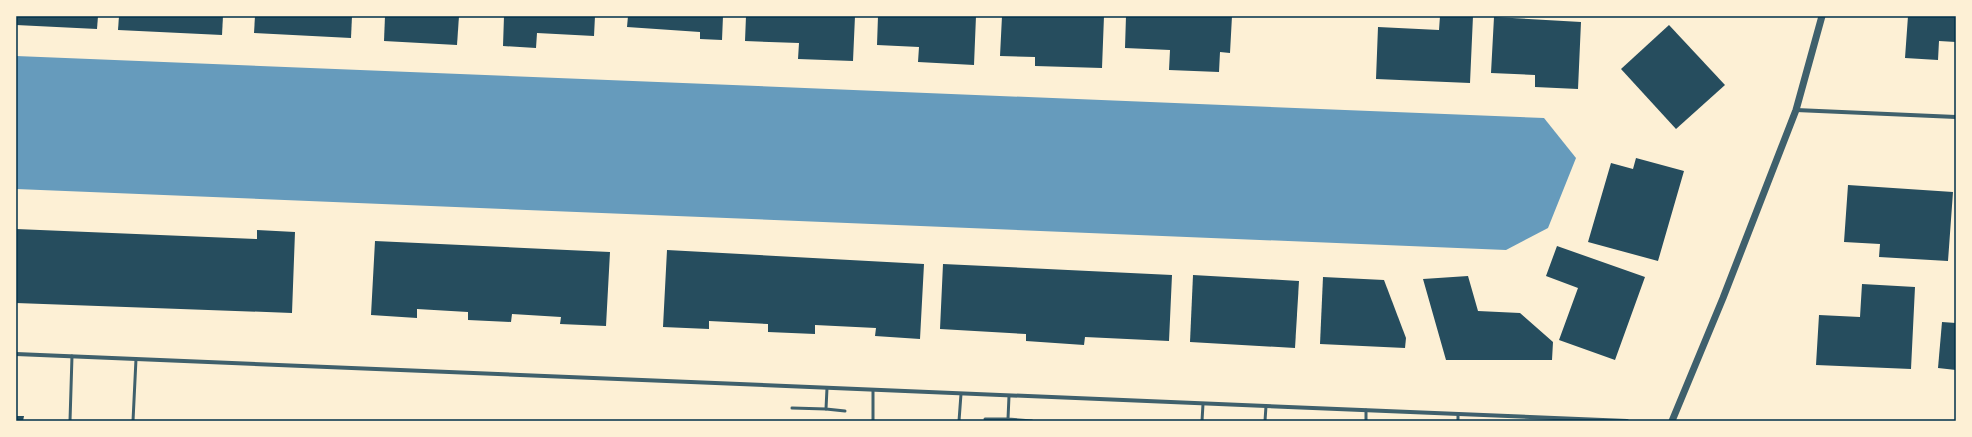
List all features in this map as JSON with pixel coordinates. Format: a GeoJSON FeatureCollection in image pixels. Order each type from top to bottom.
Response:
{"type":"FeatureCollection","features":[{"type":"Feature","properties":{"kind":"street"},"geometry":{"type":"LineString","coordinates":[[1672,421],[1723,298],[1796,110],[1822,16]]}},
{"type":"Feature","properties":{"kind":"street"},"geometry":{"type":"LineString","coordinates":[[1796,110],[1956,117]]}},
{"type":"Feature","properties":{"kind":"street"},"geometry":{"type":"LineString","coordinates":[[16,354],[1627,421]]}},
{"type":"Feature","properties":{"kind":"lane"},"geometry":{"type":"LineString","coordinates":[[70,421],[72,356]]}},
{"type":"Feature","properties":{"kind":"lane"},"geometry":{"type":"LineString","coordinates":[[133,421],[136,359]]}},
{"type":"Feature","properties":{"kind":"lane"},"geometry":{"type":"LineString","coordinates":[[826,409],[827,388]]}},
{"type":"Feature","properties":{"kind":"lane"},"geometry":{"type":"LineString","coordinates":[[873,421],[874,390]]}},
{"type":"Feature","properties":{"kind":"lane"},"geometry":{"type":"LineString","coordinates":[[960,421],[961,394]]}},
{"type":"Feature","properties":{"kind":"lane"},"geometry":{"type":"LineString","coordinates":[[1008,419],[1009,396]]}},
{"type":"Feature","properties":{"kind":"lane"},"geometry":{"type":"LineString","coordinates":[[1202,421],[1203,404]]}},
{"type":"Feature","properties":{"kind":"lane"},"geometry":{"type":"LineString","coordinates":[[1265,421],[1266,406]]}},
{"type":"Feature","properties":{"kind":"lane"},"geometry":{"type":"LineString","coordinates":[[792,408],[845,411]]}},
{"type":"Feature","properties":{"kind":"lane"},"geometry":{"type":"LineString","coordinates":[[1366,410],[1366,421]]}},
{"type":"Feature","properties":{"kind":"lane"},"geometry":{"type":"LineString","coordinates":[[1458,414],[1458,421]]}},
{"type":"Feature","properties":{"kind":"lane"},"geometry":{"type":"LineString","coordinates":[[985,419],[1032,421]]}},
{"type":"Feature","properties":{"kind":"water"},"geometry":{"type":"Polygon","coordinates":[[[16,56],[1544,118],[1576,158],[1548,228],[1506,250],[16,189],[16,56]]]}},
{"type":"Feature","properties":{"kind":"building"},"geometry":{"type":"Polygon","coordinates":[[[16,16],[98,16],[97,29],[16,25],[16,16]]]}},
{"type":"Feature","properties":{"kind":"building"},"geometry":{"type":"Polygon","coordinates":[[[119,16],[223,16],[222,35],[118,30],[119,16]]]}},
{"type":"Feature","properties":{"kind":"building"},"geometry":{"type":"Polygon","coordinates":[[[255,16],[352,16],[351,38],[254,33],[255,16]]]}},
{"type":"Feature","properties":{"kind":"building"},"geometry":{"type":"Polygon","coordinates":[[[385,16],[459,16],[457,45],[384,41],[385,16]]]}},
{"type":"Feature","properties":{"kind":"building"},"geometry":{"type":"Polygon","coordinates":[[[504,16],[595,16],[594,36],[537,33],[536,48],[503,46],[504,16]]]}},
{"type":"Feature","properties":{"kind":"building"},"geometry":{"type":"Polygon","coordinates":[[[628,16],[723,16],[722,40],[700,39],[700,32],[627,27],[628,16]]]}},
{"type":"Feature","properties":{"kind":"building"},"geometry":{"type":"Polygon","coordinates":[[[746,16],[855,16],[853,61],[798,59],[799,43],[745,41],[746,16]]]}},
{"type":"Feature","properties":{"kind":"building"},"geometry":{"type":"Polygon","coordinates":[[[878,16],[976,16],[974,65],[918,62],[919,47],[877,45],[878,16]]]}},
{"type":"Feature","properties":{"kind":"building"},"geometry":{"type":"Polygon","coordinates":[[[1002,16],[1104,16],[1102,68],[1035,66],[1035,57],[1000,56],[1002,16]]]}},
{"type":"Feature","properties":{"kind":"building"},"geometry":{"type":"Polygon","coordinates":[[[1126,16],[1232,16],[1230,53],[1220,52],[1219,72],[1169,70],[1170,50],[1125,48],[1126,16]]]}},
{"type":"Feature","properties":{"kind":"building"},"geometry":{"type":"Polygon","coordinates":[[[1440,16],[1473,16],[1470,83],[1376,79],[1378,27],[1439,30],[1440,16]]]}},
{"type":"Feature","properties":{"kind":"building"},"geometry":{"type":"Polygon","coordinates":[[[1908,16],[1956,16],[1956,42],[1939,41],[1938,60],[1905,58],[1908,16]]]}},
{"type":"Feature","properties":{"kind":"building"},"geometry":{"type":"Polygon","coordinates":[[[1494,17],[1581,22],[1578,89],[1535,87],[1535,75],[1491,73],[1494,17]]]}},
{"type":"Feature","properties":{"kind":"building"},"geometry":{"type":"Polygon","coordinates":[[[1669,25],[1725,85],[1676,129],[1621,69],[1669,25]]]}},
{"type":"Feature","properties":{"kind":"building"},"geometry":{"type":"Polygon","coordinates":[[[1636,158],[1684,171],[1658,261],[1588,242],[1611,163],[1633,169],[1636,158]]]}},
{"type":"Feature","properties":{"kind":"building"},"geometry":{"type":"Polygon","coordinates":[[[1848,185],[1953,192],[1948,261],[1879,257],[1880,244],[1844,242],[1848,185]]]}},
{"type":"Feature","properties":{"kind":"building"},"geometry":{"type":"Polygon","coordinates":[[[16,229],[257,239],[257,230],[295,232],[292,313],[16,303],[16,229]]]}},
{"type":"Feature","properties":{"kind":"building"},"geometry":{"type":"Polygon","coordinates":[[[375,241],[610,252],[606,326],[560,324],[561,317],[512,314],[511,322],[468,320],[468,312],[417,309],[417,318],[371,315],[375,241]]]}},
{"type":"Feature","properties":{"kind":"building"},"geometry":{"type":"Polygon","coordinates":[[[1557,246],[1645,277],[1615,360],[1559,340],[1578,288],[1546,276],[1557,246]]]}},
{"type":"Feature","properties":{"kind":"building"},"geometry":{"type":"Polygon","coordinates":[[[667,250],[924,264],[920,339],[875,336],[876,328],[815,325],[815,334],[768,332],[768,324],[709,321],[709,329],[663,327],[667,250]]]}},
{"type":"Feature","properties":{"kind":"building"},"geometry":{"type":"Polygon","coordinates":[[[943,264],[1172,275],[1169,341],[1085,337],[1084,345],[1026,341],[1026,334],[940,329],[943,264]]]}},
{"type":"Feature","properties":{"kind":"building"},"geometry":{"type":"Polygon","coordinates":[[[1193,275],[1299,281],[1295,348],[1190,342],[1193,275]]]}},
{"type":"Feature","properties":{"kind":"building"},"geometry":{"type":"Polygon","coordinates":[[[1468,276],[1478,311],[1520,313],[1553,342],[1552,360],[1446,360],[1423,279],[1468,276]]]}},
{"type":"Feature","properties":{"kind":"building"},"geometry":{"type":"Polygon","coordinates":[[[1323,277],[1384,280],[1406,338],[1405,348],[1320,344],[1323,277]]]}},
{"type":"Feature","properties":{"kind":"building"},"geometry":{"type":"Polygon","coordinates":[[[1862,284],[1915,287],[1911,369],[1816,365],[1819,315],[1860,317],[1862,284]]]}},
{"type":"Feature","properties":{"kind":"building"},"geometry":{"type":"Polygon","coordinates":[[[1942,322],[1956,323],[1956,370],[1938,368],[1942,322]]]}},
{"type":"Feature","properties":{"kind":"building"},"geometry":{"type":"Polygon","coordinates":[[[16,416],[24,416],[23,421],[16,421],[16,416]]]}}]}
